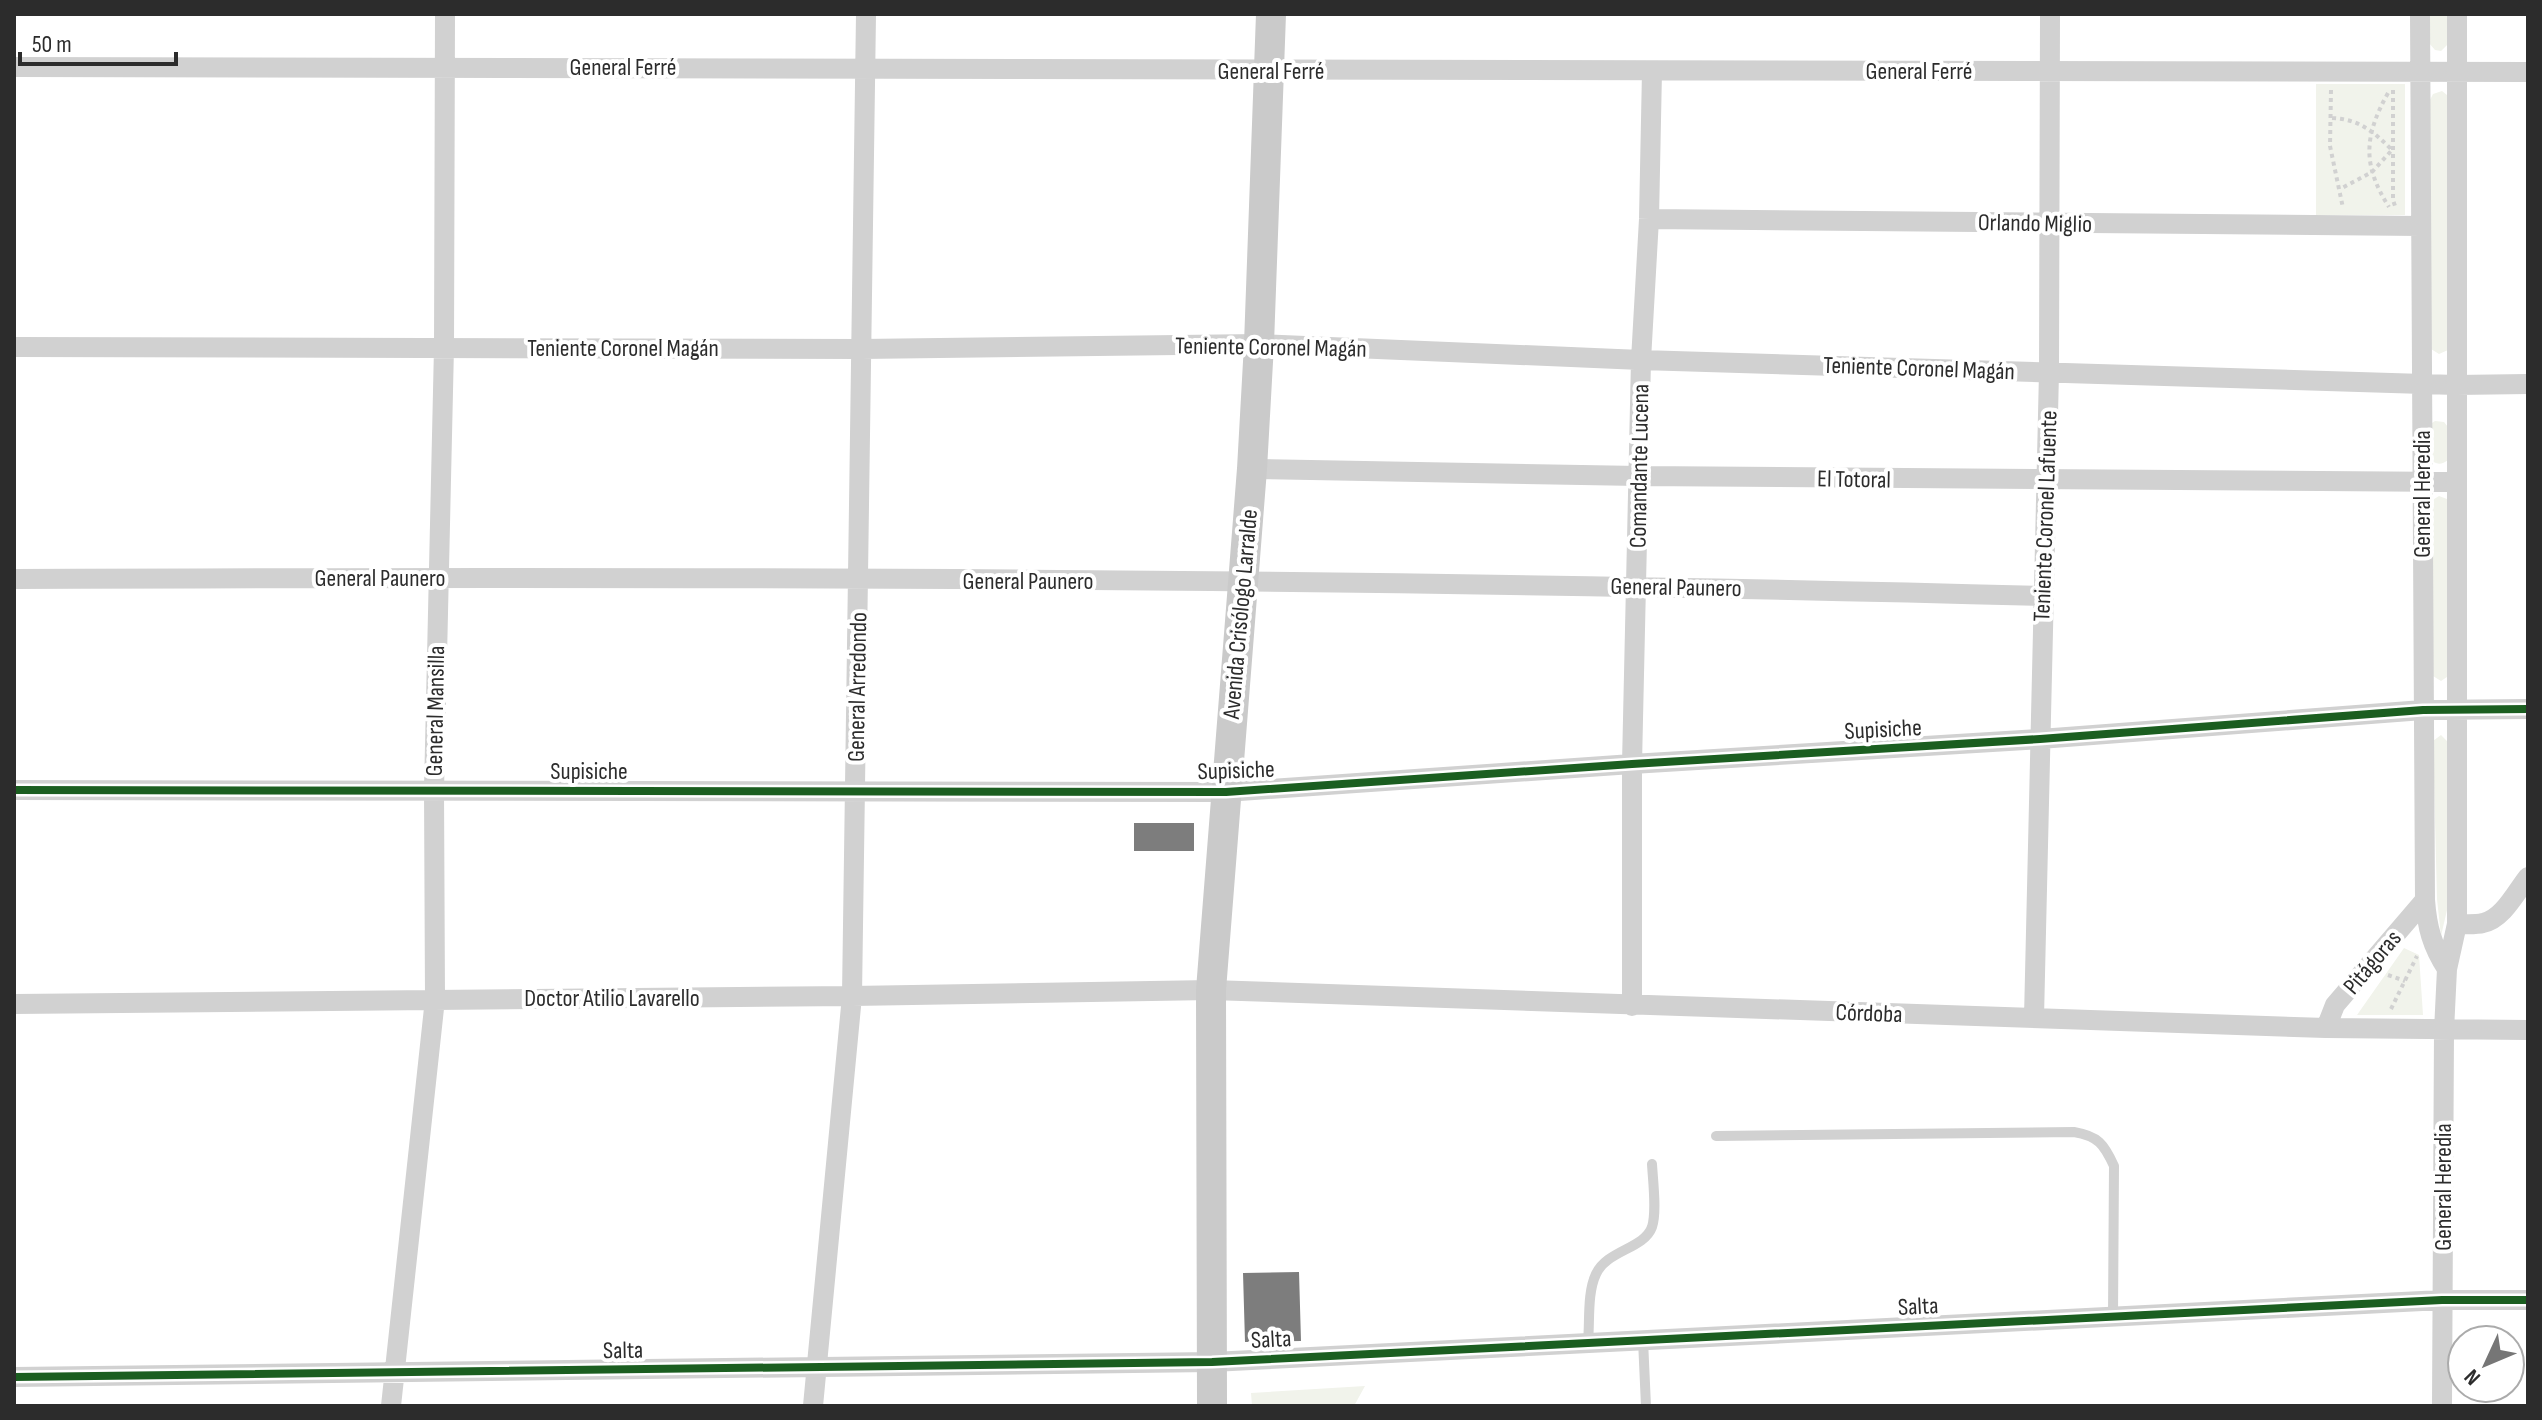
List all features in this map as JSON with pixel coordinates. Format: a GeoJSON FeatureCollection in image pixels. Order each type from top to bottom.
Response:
{"type":"FeatureCollection","features":[{"type":"Feature","properties":{"kind":"main road","name":"Avenida Crisólogo Larralde"},"geometry":{"type":"LineString","coordinates":[[1212,1406],[1211,990],[1252,469],[1271,14]]}},
{"type":"Feature","properties":{"kind":"street","name":"General Mansilla"},"geometry":{"type":"LineString","coordinates":[[391,1406],[435,999],[434,790],[444,347],[445,14]]}},
{"type":"Feature","properties":{"kind":"street","name":"General Arredondo"},"geometry":{"type":"LineString","coordinates":[[813,1406],[852,996],[866,14]]}},
{"type":"Feature","properties":{"kind":"street","name":"Teniente Coronel Lafuente"},"geometry":{"type":"LineString","coordinates":[[2034,1018],[2049,372],[2050,14]]}},
{"type":"Feature","properties":{"kind":"street","name":"General Heredia"},"geometry":{"type":"LineString","coordinates":[[2420,14],[2420,71],[2411,226],[2421,384],[2425,900],[2428,933],[2434,950],[2447,969]]}},
{"type":"Feature","properties":{"kind":"street","name":"General Heredia"},"geometry":{"type":"LineString","coordinates":[[2442,1406],[2444,1031],[2447,969],[2457,924],[2457,14]]}},
{"type":"Feature","properties":{"kind":"street","name":"General Ferré"},"geometry":{"type":"LineString","coordinates":[[14,67],[2528,72]]}},
{"type":"Feature","properties":{"kind":"street","name":"Comandante Lucena"},"geometry":{"type":"LineString","coordinates":[[1632,1006],[1632,764],[1641,360],[1649,219],[1652,71]]}},
{"type":"Feature","properties":{"kind":"street","name":"Orlando Miglio"},"geometry":{"type":"LineString","coordinates":[[1649,219],[2411,226]]}},
{"type":"Feature","properties":{"kind":"street","name":"Teniente Coronel Magán"},"geometry":{"type":"LineString","coordinates":[[14,347],[861,349],[1259,344],[1641,360],[2456,385],[2528,384]]}},
{"type":"Feature","properties":{"kind":"street","name":"El Totoral"},"geometry":{"type":"LineString","coordinates":[[1252,469],[2046,481],[2456,482]]}},
{"type":"Feature","properties":{"kind":"street","name":"General Paunero"},"geometry":{"type":"LineString","coordinates":[[14,579],[438,577],[1244,581],[1637,585],[2042,596]]}},
{"type":"Feature","properties":{"kind":"street"},"geometry":{"type":"LineString","coordinates":[[2458,708],[2528,709]]}},
{"type":"Feature","properties":{"kind":"street","name":"Supisiche"},"geometry":{"type":"LineString","coordinates":[[14,790],[1226,792],[2040,739],[2458,708]]}},
{"type":"Feature","properties":{"kind":"street"},"geometry":{"type":"LineString","coordinates":[[2457,924],[2484,923],[2501,913],[2528,877]]}},
{"type":"Feature","properties":{"kind":"street","name":"Pitágoras"},"geometry":{"type":"LineString","coordinates":[[2326,1028],[2335,1005],[2425,900]]}},
{"type":"Feature","properties":{"kind":"street","name":"Córdoba"},"geometry":{"type":"LineString","coordinates":[[1211,990],[2326,1028],[2528,1030]]}},
{"type":"Feature","properties":{"kind":"street","name":"Doctor Atilio Lavarello"},"geometry":{"type":"LineString","coordinates":[[14,1004],[1211,990]]}},
{"type":"Feature","properties":{"kind":"street","name":"Salta"},"geometry":{"type":"LineString","coordinates":[[14,1377],[1212,1362],[2442,1300],[2528,1300]]}},
{"type":"Feature","properties":{"kind":"lane"},"geometry":{"type":"LineString","coordinates":[[1716,1136],[2074,1132],[2091,1135],[2106,1148],[2114,1166],[2113,1316]]}},
{"type":"Feature","properties":{"kind":"lane"},"geometry":{"type":"LineString","coordinates":[[1588,1342],[1593,1282],[1597,1272],[1605,1260],[1649,1233],[1653,1223],[1652,1164]]}},
{"type":"Feature","properties":{"kind":"lane"},"geometry":{"type":"LineString","coordinates":[[1643,1340],[1646,1406]]}},
{"type":"Feature","properties":{"kind":"path"},"geometry":{"type":"LineString","coordinates":[[2332,72],[2330,146],[2347,226]]}},
{"type":"Feature","properties":{"kind":"path"},"geometry":{"type":"LineString","coordinates":[[2395,80],[2392,94],[2393,200],[2411,226],[2386,202],[2372,172],[2368,142],[2380,107],[2395,80]]}},
{"type":"Feature","properties":{"kind":"path"},"geometry":{"type":"LineString","coordinates":[[2331,118],[2371,129],[2392,150]]}},
{"type":"Feature","properties":{"kind":"path"},"geometry":{"type":"LineString","coordinates":[[2340,189],[2372,172],[2392,150]]}},
{"type":"Feature","properties":{"kind":"path"},"geometry":{"type":"LineString","coordinates":[[2381,1029],[2428,933]]}},
{"type":"Feature","properties":{"kind":"shaded area"},"geometry":{"type":"Polygon","coordinates":[[[2429,14],[2449,14],[2448,44],[2441,51],[2435,50],[2429,43],[2429,14]]]}},
{"type":"Feature","properties":{"kind":"shaded area"},"geometry":{"type":"Polygon","coordinates":[[[2316,84],[2405,84],[2405,215],[2316,215],[2316,84]]]}},
{"type":"Feature","properties":{"kind":"shaded area"},"geometry":{"type":"Polygon","coordinates":[[[2442,91],[2447,95],[2448,350],[2439,354],[2431,349],[2430,100],[2433,94],[2442,91]]]}},
{"type":"Feature","properties":{"kind":"shaded area"},"geometry":{"type":"Polygon","coordinates":[[[2444,422],[2448,427],[2448,460],[2441,463],[2431,459],[2432,423],[2444,422]]]}},
{"type":"Feature","properties":{"kind":"shaded area"},"geometry":{"type":"Polygon","coordinates":[[[2439,496],[2447,499],[2447,677],[2441,681],[2433,676],[2431,501],[2439,496]]]}},
{"type":"Feature","properties":{"kind":"shaded area"},"geometry":{"type":"Polygon","coordinates":[[[2441,735],[2448,742],[2447,910],[2441,936],[2437,899],[2433,741],[2441,735]]]}},
{"type":"Feature","properties":{"kind":"shaded area"},"geometry":{"type":"Polygon","coordinates":[[[2404,948],[2419,955],[2423,1015],[2357,1015],[2404,948]]]}},
{"type":"Feature","properties":{"kind":"shaded area"},"geometry":{"type":"Polygon","coordinates":[[[1365,1386],[1354,1406],[1252,1406],[1251,1393],[1365,1386]]]}},
{"type":"Feature","properties":{"kind":"building"},"geometry":{"type":"Polygon","coordinates":[[[1134,823],[1194,823],[1194,851],[1134,851],[1134,823]]]}},
{"type":"Feature","properties":{"kind":"building"},"geometry":{"type":"Polygon","coordinates":[[[1299,1272],[1301,1341],[1245,1342],[1243,1273],[1299,1272]]]}},
{"type":"Feature","properties":{"kind":"cycle path"},"geometry":{"type":"LineString","coordinates":[[14,790],[1226,792],[2040,739],[2423,710],[2528,709]]}},
{"type":"Feature","properties":{"kind":"cycle path"},"geometry":{"type":"LineString","coordinates":[[14,1377],[1212,1362],[2442,1300],[2528,1300]]}}]}
